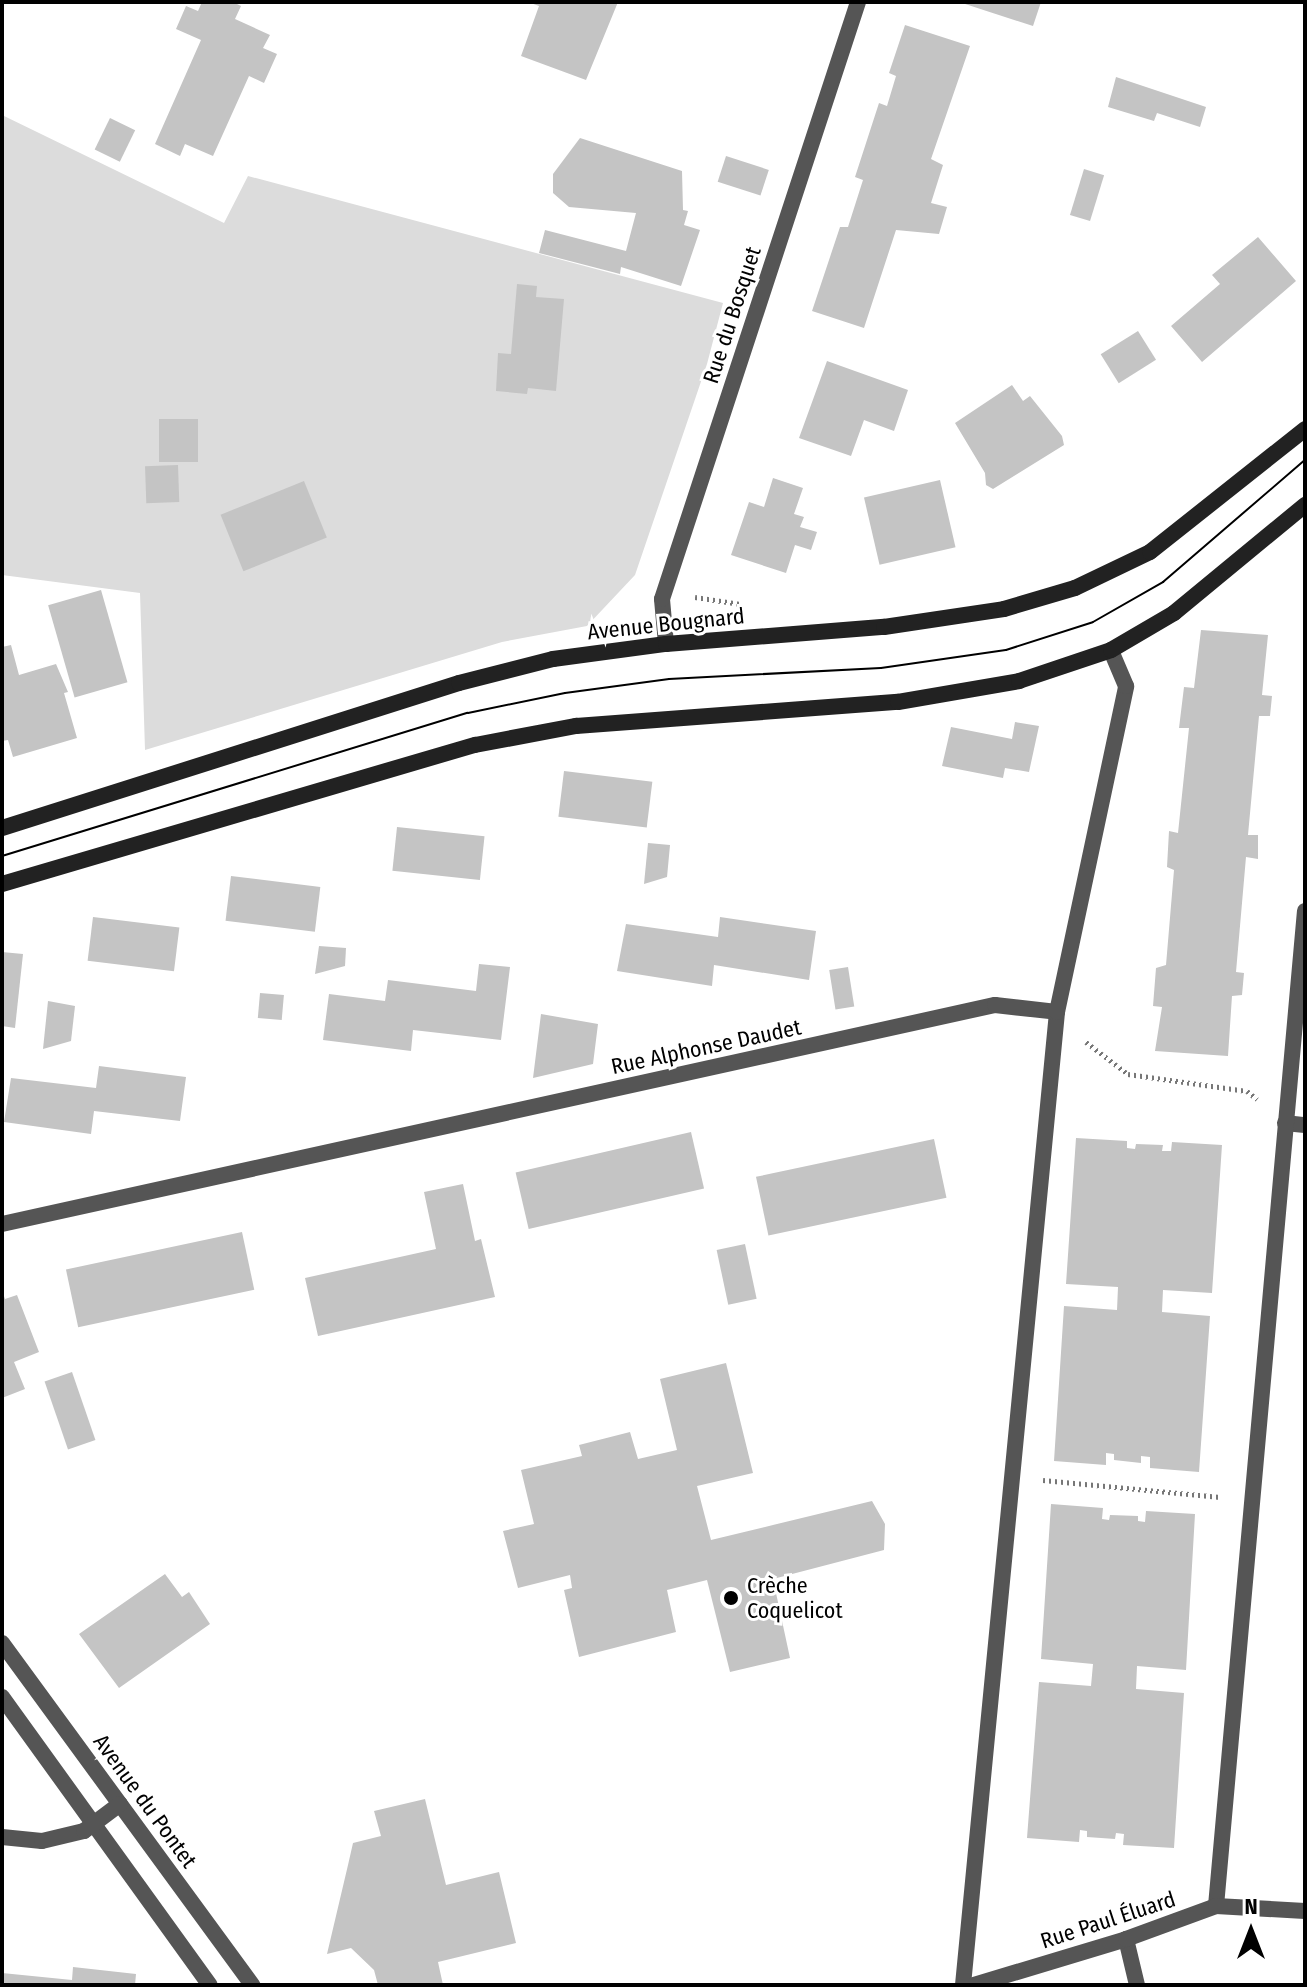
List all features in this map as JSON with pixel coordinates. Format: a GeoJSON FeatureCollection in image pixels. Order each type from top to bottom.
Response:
{"type":"FeatureCollection","features":[{"type":"Feature","properties":{"kind":"main road","name":"Avenue Bougnard"},"geometry":{"type":"LineString","coordinates":[[2,828],[459,683],[553,659],[666,644],[884,627],[1004,609],[1075,588],[1150,552],[1305,429]]}},
{"type":"Feature","properties":{"kind":"main road"},"geometry":{"type":"LineString","coordinates":[[2,884],[475,745],[576,726],[645,718],[898,702],[1019,681],[1111,650],[1174,613],[1305,505]]}},
{"type":"Feature","properties":{"kind":"street","name":"Rue du Bosquet"},"geometry":{"type":"LineString","coordinates":[[666,644],[662,599],[858,2]]}},
{"type":"Feature","properties":{"kind":"street"},"geometry":{"type":"LineString","coordinates":[[963,1985],[1057,1012],[1126,686],[1111,650]]}},
{"type":"Feature","properties":{"kind":"street"},"geometry":{"type":"LineString","coordinates":[[1216,1906],[1305,911]]}},
{"type":"Feature","properties":{"kind":"street","name":"Rue Alphonse Daudet"},"geometry":{"type":"LineString","coordinates":[[2,1224],[995,1005],[1057,1012]]}},
{"type":"Feature","properties":{"kind":"street"},"geometry":{"type":"LineString","coordinates":[[1285,1123],[1305,1125]]}},
{"type":"Feature","properties":{"kind":"street","name":"Avenue du Pontet"},"geometry":{"type":"LineString","coordinates":[[2,1643],[252,1985]]}},
{"type":"Feature","properties":{"kind":"street"},"geometry":{"type":"LineString","coordinates":[[2,1697],[96,1823],[210,1985]]}},
{"type":"Feature","properties":{"kind":"street"},"geometry":{"type":"LineString","coordinates":[[2,1837],[42,1841],[84,1831],[120,1804]]}},
{"type":"Feature","properties":{"kind":"street","name":"Rue Paul Éluard"},"geometry":{"type":"LineString","coordinates":[[974,1985],[1126,1939],[1216,1906],[1305,1911]]}},
{"type":"Feature","properties":{"kind":"street"},"geometry":{"type":"LineString","coordinates":[[1126,1939],[1137,1985]]}},
{"type":"Feature","properties":{"kind":"path"},"geometry":{"type":"LineString","coordinates":[[1057,1012],[1087,1044],[1128,1074],[1247,1091],[1285,1123]]}},
{"type":"Feature","properties":{"kind":"path"},"geometry":{"type":"LineString","coordinates":[[1010,1477],[1251,1500]]}},
{"type":"Feature","properties":{"kind":"shaded area"},"geometry":{"type":"Polygon","coordinates":[[[2,115],[224,223],[248,176],[723,303],[707,364],[635,575],[587,626],[502,642],[145,750],[140,593],[2,575],[2,115]]]}},
{"type":"Feature","properties":{"kind":"building"},"geometry":{"type":"Polygon","coordinates":[[[202,2],[233,2],[241,6],[235,19],[270,35],[263,48],[277,54],[264,83],[249,76],[213,156],[185,144],[180,156],[155,144],[201,40],[176,29],[186,6],[198,11],[202,2]]]}},
{"type":"Feature","properties":{"kind":"building"},"geometry":{"type":"Polygon","coordinates":[[[528,2],[618,2],[586,80],[521,56],[539,6],[528,2]]]}},
{"type":"Feature","properties":{"kind":"building"},"geometry":{"type":"Polygon","coordinates":[[[959,2],[1041,2],[1033,26],[959,2]]]}},
{"type":"Feature","properties":{"kind":"building"},"geometry":{"type":"Polygon","coordinates":[[[905,25],[970,46],[931,159],[943,165],[931,203],[947,207],[939,234],[896,230],[864,328],[812,311],[840,227],[848,227],[863,180],[855,177],[879,103],[887,106],[896,76],[889,73],[905,25]]]}},
{"type":"Feature","properties":{"kind":"building"},"geometry":{"type":"Polygon","coordinates":[[[1116,77],[1206,107],[1200,127],[1157,113],[1154,121],[1108,107],[1116,77]]]}},
{"type":"Feature","properties":{"kind":"building"},"geometry":{"type":"Polygon","coordinates":[[[110,118],[135,130],[120,162],[95,149],[110,118]]]}},
{"type":"Feature","properties":{"kind":"building"},"geometry":{"type":"Polygon","coordinates":[[[580,138],[682,171],[683,210],[688,211],[684,225],[700,230],[681,286],[621,267],[620,274],[539,253],[545,230],[626,251],[636,213],[569,207],[553,193],[553,174],[580,138]]]}},
{"type":"Feature","properties":{"kind":"building"},"geometry":{"type":"Polygon","coordinates":[[[726,156],[769,170],[760,196],[718,182],[726,156]]]}},
{"type":"Feature","properties":{"kind":"building"},"geometry":{"type":"Polygon","coordinates":[[[1084,169],[1104,175],[1090,221],[1070,215],[1084,169]]]}},
{"type":"Feature","properties":{"kind":"building"},"geometry":{"type":"Polygon","coordinates":[[[1258,237],[1296,281],[1202,362],[1171,326],[1220,284],[1212,275],[1258,237]]]}},
{"type":"Feature","properties":{"kind":"building"},"geometry":{"type":"Polygon","coordinates":[[[517,284],[537,286],[536,297],[564,299],[556,391],[528,388],[527,394],[496,391],[498,353],[511,354],[517,284]]]}},
{"type":"Feature","properties":{"kind":"building"},"geometry":{"type":"Polygon","coordinates":[[[1138,331],[1156,360],[1119,383],[1101,354],[1138,331]]]}},
{"type":"Feature","properties":{"kind":"building"},"geometry":{"type":"Polygon","coordinates":[[[827,361],[908,390],[894,431],[864,420],[851,456],[799,438],[827,361]]]}},
{"type":"Feature","properties":{"kind":"building"},"geometry":{"type":"Polygon","coordinates":[[[1012,385],[1023,401],[1030,396],[1062,436],[1064,445],[993,489],[986,485],[985,473],[955,423],[1012,385]]]}},
{"type":"Feature","properties":{"kind":"building"},"geometry":{"type":"Polygon","coordinates":[[[159,419],[198,419],[198,462],[159,462],[159,419]]]}},
{"type":"Feature","properties":{"kind":"building"},"geometry":{"type":"Polygon","coordinates":[[[178,465],[179,502],[146,503],[145,466],[178,465]]]}},
{"type":"Feature","properties":{"kind":"building"},"geometry":{"type":"Polygon","coordinates":[[[773,478],[803,488],[794,514],[804,517],[800,527],[817,532],[811,550],[795,545],[786,573],[731,555],[749,502],[764,507],[773,478]]]}},
{"type":"Feature","properties":{"kind":"building"},"geometry":{"type":"Polygon","coordinates":[[[940,480],[956,547],[880,565],[864,498],[940,480]]]}},
{"type":"Feature","properties":{"kind":"building"},"geometry":{"type":"Polygon","coordinates":[[[304,481],[327,538],[243,571],[221,515],[304,481]]]}},
{"type":"Feature","properties":{"kind":"building"},"geometry":{"type":"Polygon","coordinates":[[[101,590],[127,682],[75,697],[48,605],[101,590]]]}},
{"type":"Feature","properties":{"kind":"building"},"geometry":{"type":"Polygon","coordinates":[[[1201,630],[1268,635],[1262,695],[1272,696],[1270,716],[1259,716],[1248,835],[1258,835],[1258,859],[1246,857],[1236,972],[1244,973],[1242,995],[1232,996],[1228,1056],[1155,1051],[1162,1007],[1153,1006],[1156,968],[1166,965],[1174,870],[1167,867],[1169,831],[1178,833],[1189,728],[1179,728],[1184,687],[1194,688],[1201,630]]]}},
{"type":"Feature","properties":{"kind":"building"},"geometry":{"type":"Polygon","coordinates":[[[11,645],[19,675],[56,664],[68,692],[64,693],[77,738],[13,757],[8,740],[2,741],[2,647],[11,645]]]}},
{"type":"Feature","properties":{"kind":"building"},"geometry":{"type":"Polygon","coordinates":[[[1015,722],[1039,726],[1029,772],[1005,768],[1003,778],[942,766],[951,727],[1012,739],[1015,722]]]}},
{"type":"Feature","properties":{"kind":"building"},"geometry":{"type":"Polygon","coordinates":[[[564,771],[652,782],[647,828],[558,817],[564,771]]]}},
{"type":"Feature","properties":{"kind":"building"},"geometry":{"type":"Polygon","coordinates":[[[397,827],[485,836],[480,880],[392,871],[397,827]]]}},
{"type":"Feature","properties":{"kind":"building"},"geometry":{"type":"Polygon","coordinates":[[[648,843],[670,845],[667,877],[644,884],[648,843]]]}},
{"type":"Feature","properties":{"kind":"building"},"geometry":{"type":"Polygon","coordinates":[[[231,876],[320,887],[315,932],[226,921],[231,876]]]}},
{"type":"Feature","properties":{"kind":"building"},"geometry":{"type":"Polygon","coordinates":[[[93,917],[179,928],[174,971],[88,961],[93,917]]]}},
{"type":"Feature","properties":{"kind":"building"},"geometry":{"type":"Polygon","coordinates":[[[720,917],[816,931],[809,980],[714,965],[712,986],[617,971],[626,924],[718,937],[720,917]]]}},
{"type":"Feature","properties":{"kind":"building"},"geometry":{"type":"Polygon","coordinates":[[[319,946],[346,948],[345,966],[315,974],[319,946]]]}},
{"type":"Feature","properties":{"kind":"building"},"geometry":{"type":"Polygon","coordinates":[[[2,952],[23,954],[15,1028],[2,1026],[2,952]]]}},
{"type":"Feature","properties":{"kind":"building"},"geometry":{"type":"Polygon","coordinates":[[[479,964],[510,967],[501,1040],[413,1030],[411,1051],[323,1040],[329,994],[385,1001],[388,980],[476,991],[479,964]]]}},
{"type":"Feature","properties":{"kind":"building"},"geometry":{"type":"Polygon","coordinates":[[[848,967],[854,1007],[835,1009],[829,970],[848,967]]]}},
{"type":"Feature","properties":{"kind":"building"},"geometry":{"type":"Polygon","coordinates":[[[260,993],[284,995],[282,1020],[258,1018],[260,993]]]}},
{"type":"Feature","properties":{"kind":"building"},"geometry":{"type":"Polygon","coordinates":[[[48,1001],[75,1006],[71,1041],[43,1049],[48,1001]]]}},
{"type":"Feature","properties":{"kind":"building"},"geometry":{"type":"Polygon","coordinates":[[[541,1014],[598,1024],[593,1064],[533,1078],[541,1014]]]}},
{"type":"Feature","properties":{"kind":"building"},"geometry":{"type":"Polygon","coordinates":[[[99,1066],[186,1077],[180,1121],[94,1111],[91,1134],[4,1122],[11,1078],[96,1088],[99,1066]]]}},
{"type":"Feature","properties":{"kind":"building"},"geometry":{"type":"Polygon","coordinates":[[[691,1132],[704,1189],[529,1229],[516,1172],[691,1132]]]}},
{"type":"Feature","properties":{"kind":"building"},"geometry":{"type":"Polygon","coordinates":[[[1076,1138],[1127,1141],[1127,1148],[1135,1149],[1136,1144],[1163,1145],[1162,1151],[1171,1151],[1172,1142],[1222,1145],[1212,1293],[1163,1290],[1162,1312],[1210,1316],[1199,1472],[1150,1468],[1150,1457],[1141,1456],[1141,1463],[1114,1460],[1114,1454],[1106,1453],[1106,1465],[1054,1461],[1064,1306],[1117,1310],[1118,1287],[1066,1284],[1076,1138]]]}},
{"type":"Feature","properties":{"kind":"building"},"geometry":{"type":"Polygon","coordinates":[[[934,1139],[946,1198],[768,1236],[756,1177],[934,1139]]]}},
{"type":"Feature","properties":{"kind":"building"},"geometry":{"type":"Polygon","coordinates":[[[463,1184],[475,1241],[481,1239],[495,1297],[318,1336],[305,1278],[436,1249],[424,1192],[463,1184]]]}},
{"type":"Feature","properties":{"kind":"building"},"geometry":{"type":"Polygon","coordinates":[[[242,1232],[254,1290],[78,1327],[66,1269],[242,1232]]]}},
{"type":"Feature","properties":{"kind":"building"},"geometry":{"type":"Polygon","coordinates":[[[745,1244],[757,1299],[728,1305],[717,1250],[745,1244]]]}},
{"type":"Feature","properties":{"kind":"building"},"geometry":{"type":"Polygon","coordinates":[[[2,1291],[5,1299],[17,1295],[39,1352],[14,1362],[25,1389],[2,1398],[2,1291]]]}},
{"type":"Feature","properties":{"kind":"building"},"geometry":{"type":"Polygon","coordinates":[[[726,1363],[753,1473],[697,1486],[711,1540],[872,1501],[885,1524],[884,1550],[773,1579],[790,1658],[730,1672],[707,1580],[667,1590],[676,1632],[579,1657],[564,1590],[572,1588],[570,1575],[518,1588],[503,1531],[534,1524],[521,1470],[582,1456],[579,1445],[630,1432],[638,1459],[677,1450],[660,1379],[726,1363]]]}},
{"type":"Feature","properties":{"kind":"building"},"geometry":{"type":"Polygon","coordinates":[[[72,1372],[95,1440],[68,1450],[45,1381],[72,1372]]]}},
{"type":"Feature","properties":{"kind":"building"},"geometry":{"type":"Polygon","coordinates":[[[1051,1504],[1103,1508],[1102,1519],[1109,1520],[1110,1515],[1138,1516],[1138,1521],[1145,1522],[1146,1511],[1195,1514],[1186,1670],[1137,1666],[1136,1689],[1184,1693],[1174,1848],[1123,1845],[1124,1834],[1116,1833],[1115,1839],[1087,1837],[1087,1831],[1080,1830],[1079,1842],[1027,1838],[1039,1682],[1091,1686],[1093,1664],[1041,1659],[1051,1504]]]}},
{"type":"Feature","properties":{"kind":"building"},"geometry":{"type":"Polygon","coordinates":[[[165,1574],[182,1597],[189,1592],[210,1624],[119,1688],[79,1634],[165,1574]]]}},
{"type":"Feature","properties":{"kind":"building"},"geometry":{"type":"Polygon","coordinates":[[[425,1799],[446,1885],[499,1872],[516,1943],[438,1962],[443,1985],[378,1985],[374,1970],[351,1948],[327,1954],[353,1843],[381,1836],[374,1811],[425,1799]]]}},
{"type":"Feature","properties":{"kind":"building"},"geometry":{"type":"Polygon","coordinates":[[[73,1967],[136,1974],[135,1985],[2,1985],[2,1973],[72,1980],[73,1967]]]}},
{"type":"Feature","properties":{"kind":"tram line"},"geometry":{"type":"LineString","coordinates":[[2,856],[468,713],[565,693],[669,679],[881,668],[1006,650],[1093,622],[1163,582],[1305,460]]}},
{"type":"Feature","properties":{"kind":"place","name":"Crèche Coquelicot"},"geometry":{"type":"Point","coordinates":[731,1598]}}]}
